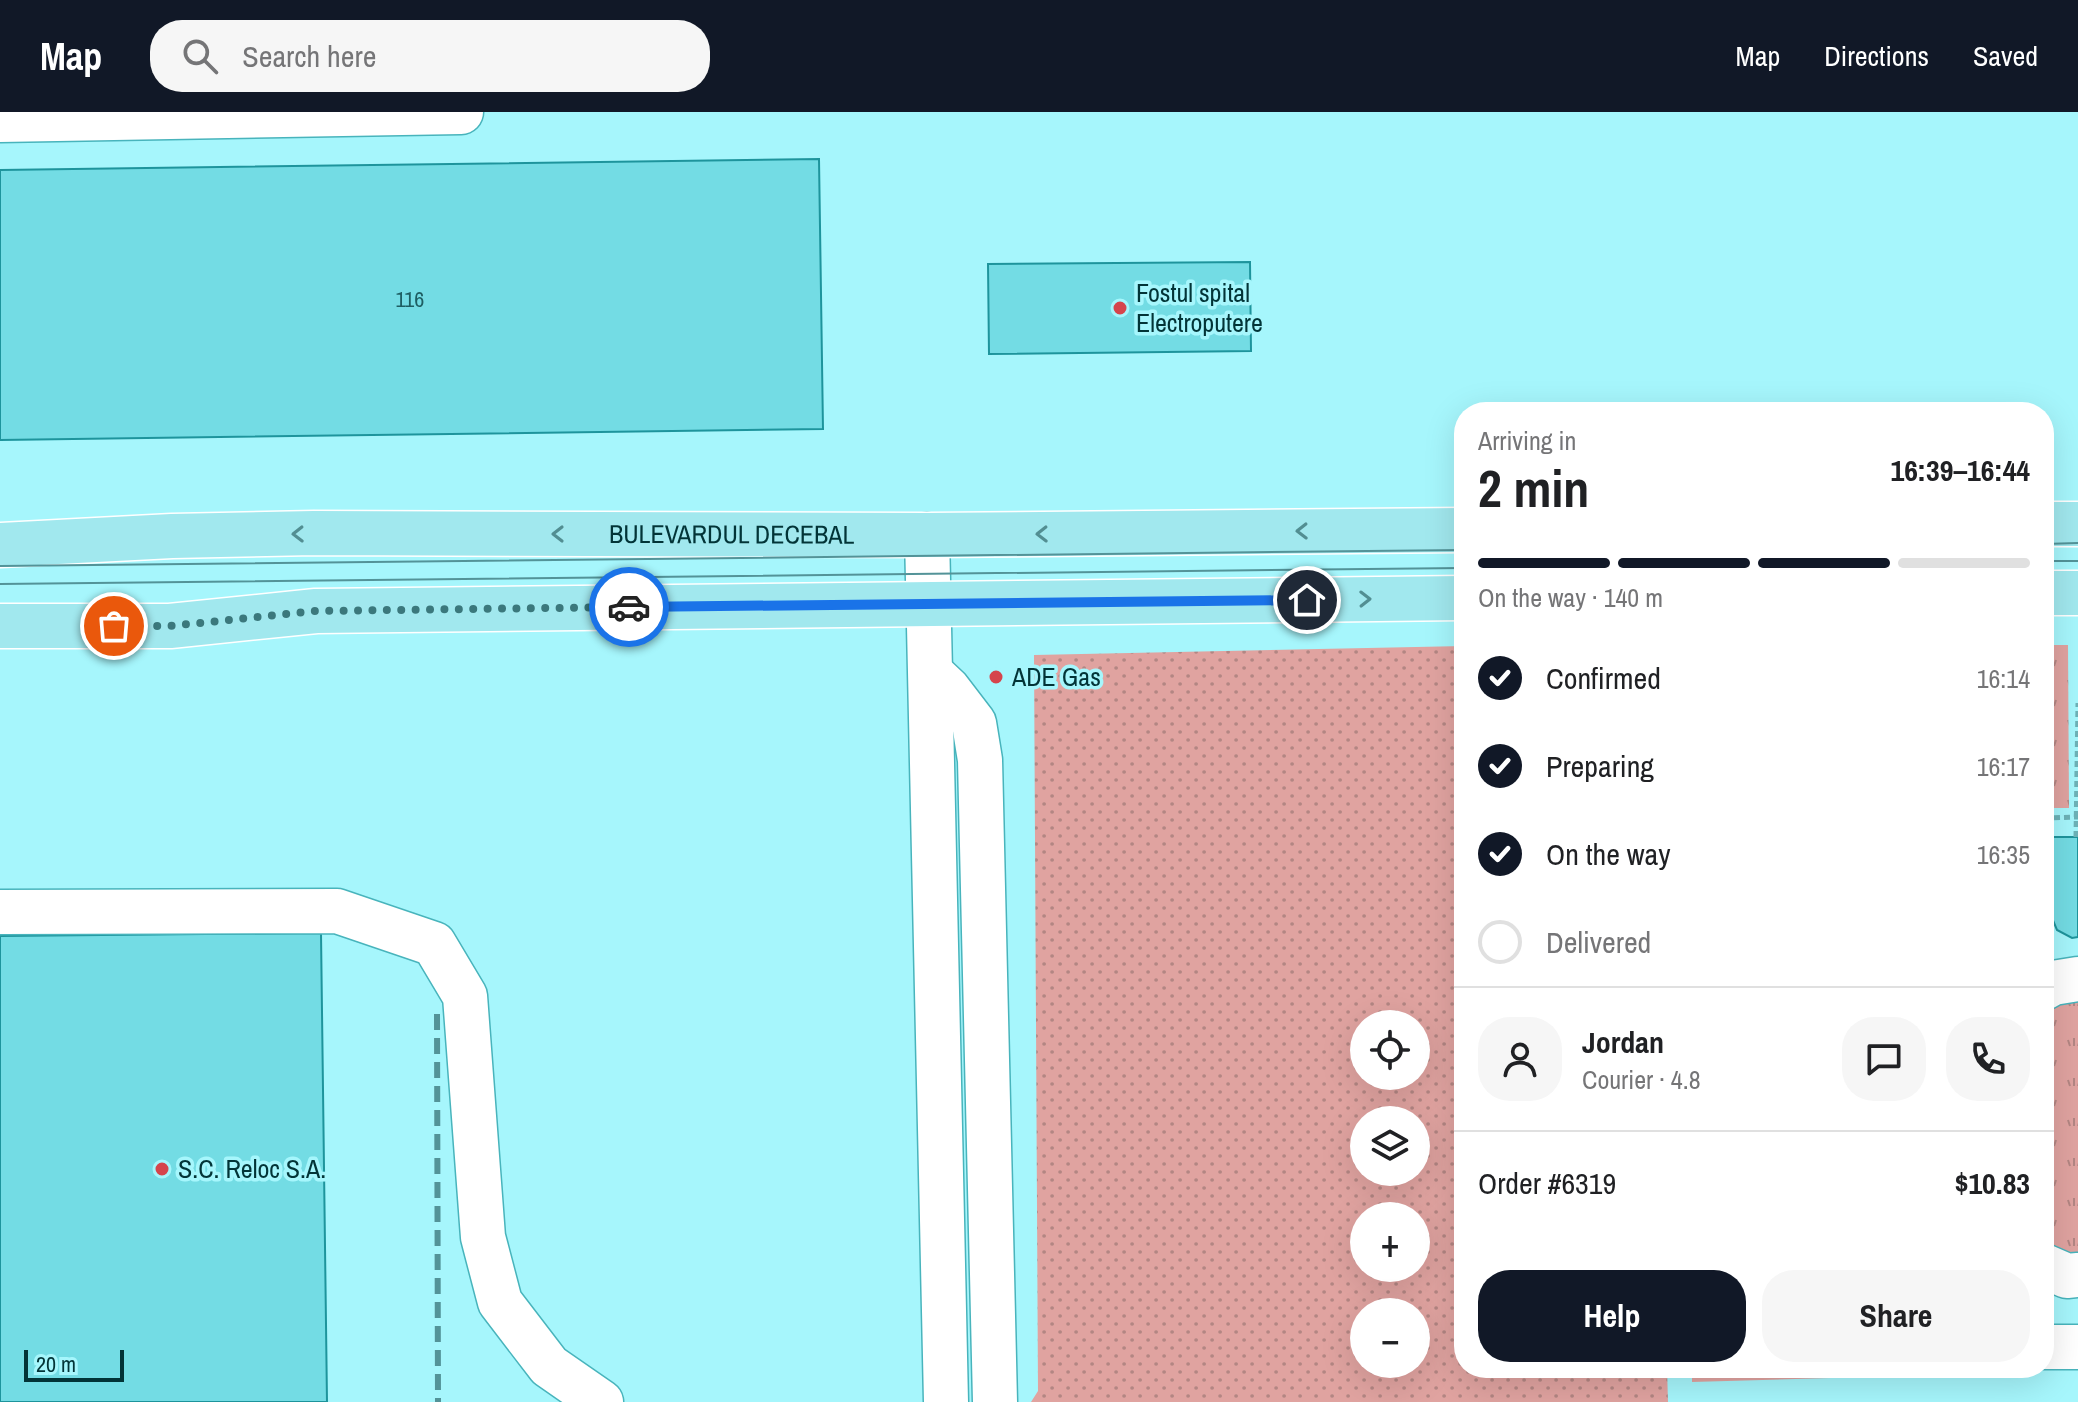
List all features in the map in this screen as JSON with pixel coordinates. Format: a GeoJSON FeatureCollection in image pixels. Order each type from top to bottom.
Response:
{"type":"FeatureCollection","features":[{"type":"Feature","properties":{"kind":"main road"},"geometry":{"type":"LineString","coordinates":[[2054,524],[2078,524]]}},
{"type":"Feature","properties":{"kind":"main road","name":"BULEVARDUL DECEBAL"},"geometry":{"type":"LineString","coordinates":[[0,545],[172,536],[314,533],[927,535],[1454,530]]}},
{"type":"Feature","properties":{"kind":"main road"},"geometry":{"type":"LineString","coordinates":[[2054,593],[2078,593]]}},
{"type":"Feature","properties":{"kind":"main road"},"geometry":{"type":"LineString","coordinates":[[0,626],[170,626],[316,611],[1454,598]]}},
{"type":"Feature","properties":{"kind":"street"},"geometry":{"type":"LineString","coordinates":[[0,120],[461,112]]}},
{"type":"Feature","properties":{"kind":"street"},"geometry":{"type":"LineString","coordinates":[[927,535],[946,1402]]}},
{"type":"Feature","properties":{"kind":"street"},"geometry":{"type":"LineString","coordinates":[[931,673],[948,689],[974,723],[980,760],[995,1402]]}},
{"type":"Feature","properties":{"kind":"street"},"geometry":{"type":"LineString","coordinates":[[0,912],[337,911],[434,944],[465,996],[483,1237],[500,1302],[549,1366],[601,1402]]}},
{"type":"Feature","properties":{"kind":"street"},"geometry":{"type":"LineString","coordinates":[[2054,983],[2078,979]]}},
{"type":"Feature","properties":{"kind":"street"},"geometry":{"type":"LineString","coordinates":[[2054,1270],[2067,1276],[2078,1275]]}},
{"type":"Feature","properties":{"kind":"street"},"geometry":{"type":"LineString","coordinates":[[2054,1347],[2078,1347]]}},
{"type":"Feature","properties":{"kind":"path"},"geometry":{"type":"LineString","coordinates":[[2076,837],[2078,703]]}},
{"type":"Feature","properties":{"kind":"path"},"geometry":{"type":"LineString","coordinates":[[2054,818],[2077,817]]}},
{"type":"Feature","properties":{"kind":"green space"},"geometry":{"type":"Polygon","coordinates":[[[2054,645],[2068,645],[2069,808],[2054,808],[2054,645]]]}},
{"type":"Feature","properties":{"kind":"green space"},"geometry":{"type":"Polygon","coordinates":[[[1454,646],[1454,1378],[1667,1378],[1668,1402],[1031,1402],[1038,1391],[1034,655],[1454,646]]]}},
{"type":"Feature","properties":{"kind":"green space"},"geometry":{"type":"Polygon","coordinates":[[[2078,979],[2078,1275],[2054,1269],[2054,985],[2078,979]]]}},
{"type":"Feature","properties":{"kind":"green space"},"geometry":{"type":"Polygon","coordinates":[[[1692,1378],[1831,1378],[1692,1382],[1692,1378]]]}},
{"type":"Feature","properties":{"kind":"building"},"geometry":{"type":"Polygon","coordinates":[[[819,159],[823,429],[0,440],[0,170],[819,159]]]}},
{"type":"Feature","properties":{"kind":"building","name":"Fostul spital Electroputere"},"geometry":{"type":"Polygon","coordinates":[[[1250,262],[1251,351],[989,354],[988,264],[1250,262]]]}},
{"type":"Feature","properties":{"kind":"building"},"geometry":{"type":"Polygon","coordinates":[[[2054,837],[2078,837],[2078,937],[2072,938],[2057,930],[2054,923],[2054,837]]]}},
{"type":"Feature","properties":{"kind":"building","name":"S.C. Reloc S.A."},"geometry":{"type":"Polygon","coordinates":[[[321,933],[327,1402],[0,1402],[0,936],[321,933]]]}},
{"type":"Feature","properties":{"kind":"tram line"},"geometry":{"type":"LineString","coordinates":[[2054,544],[2078,543]]}},
{"type":"Feature","properties":{"kind":"tram line"},"geometry":{"type":"LineString","coordinates":[[0,566],[1454,550]]}},
{"type":"Feature","properties":{"kind":"tram line"},"geometry":{"type":"LineString","coordinates":[[2054,561],[2078,561]]}},
{"type":"Feature","properties":{"kind":"tram line"},"geometry":{"type":"LineString","coordinates":[[0,584],[1454,568]]}},
{"type":"Feature","properties":{"kind":"railway"},"geometry":{"type":"LineString","coordinates":[[437,1014],[438,1402]]}},
{"type":"Feature","properties":{"kind":"way so far"},"geometry":{"type":"LineString","coordinates":[[114,626],[170,626],[316,611],[629,607]]}},
{"type":"Feature","properties":{"kind":"place","name":"Fostul spital Electroputere"},"geometry":{"type":"Point","coordinates":[1120,308]}},
{"type":"Feature","properties":{"kind":"place","name":"ADE Gas"},"geometry":{"type":"Point","coordinates":[996,677]}},
{"type":"Feature","properties":{"kind":"place","name":"S.C. Reloc S.A."},"geometry":{"type":"Point","coordinates":[162,1169]}},
{"type":"Feature","properties":{"kind":"route"},"geometry":{"type":"LineString","coordinates":[[629,607],[1307,600]]}}]}
